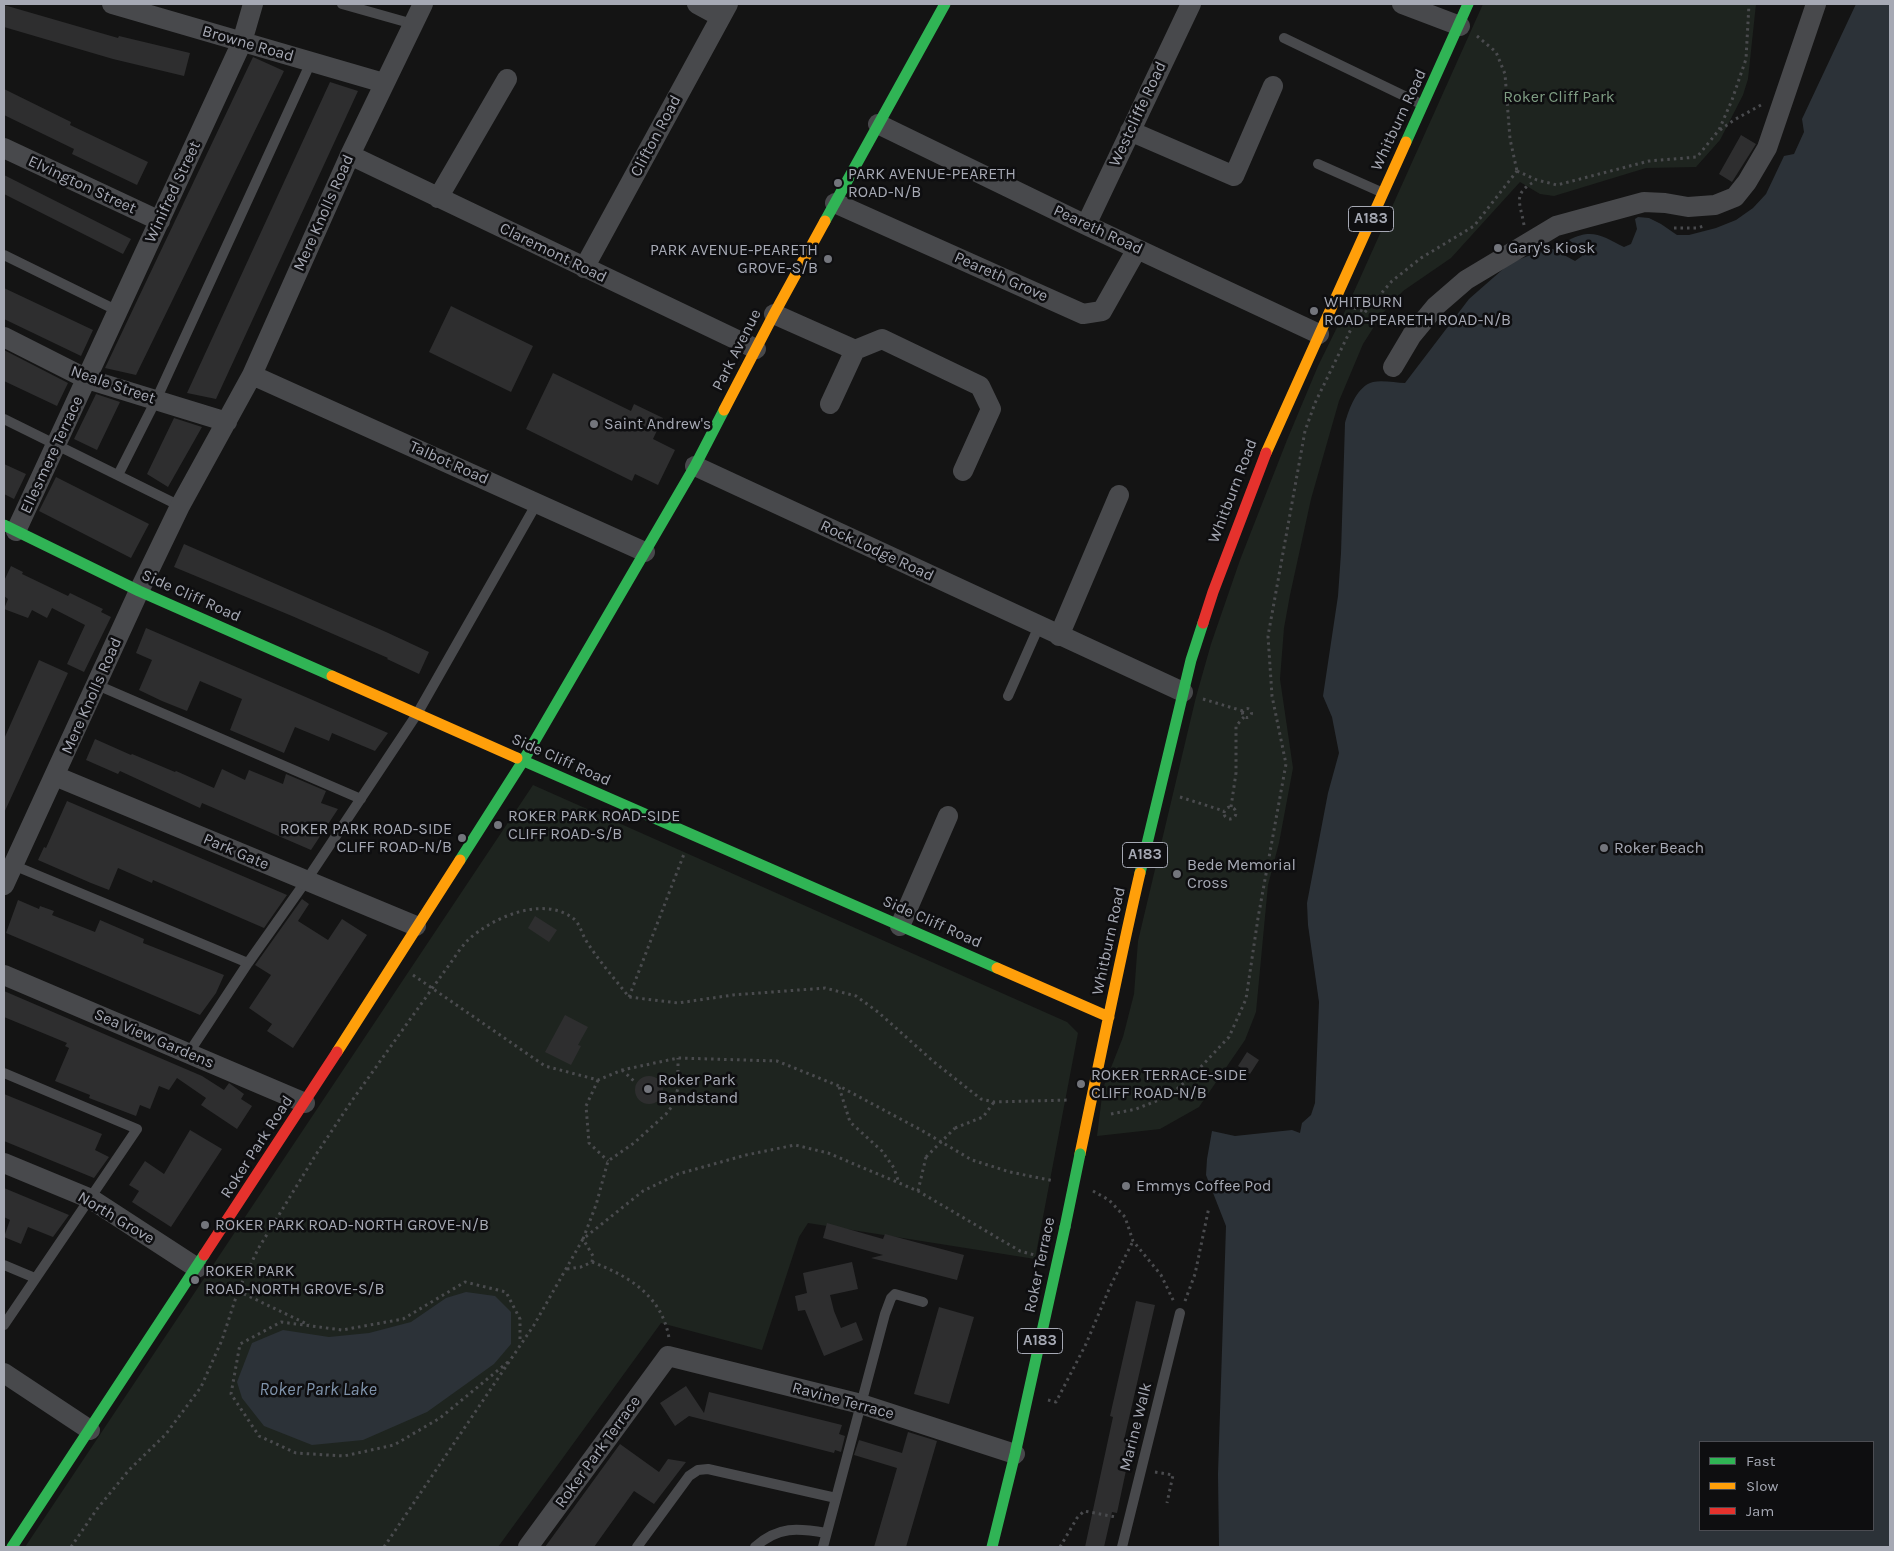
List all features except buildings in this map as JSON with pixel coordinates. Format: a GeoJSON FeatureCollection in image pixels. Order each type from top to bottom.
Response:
{"type":"FeatureCollection","features":[{"type":"Feature","properties":{"kind":"street","name":"Browne Road"},"geometry":{"type":"LineString","coordinates":[[112,4],[384,83]]}},
{"type":"Feature","properties":{"kind":"street","name":"Winifred Street"},"geometry":{"type":"LineString","coordinates":[[87,379],[242,42],[253,4]]}},
{"type":"Feature","properties":{"kind":"street","name":"Mere Knolls Road"},"geometry":{"type":"LineString","coordinates":[[4,885],[180,506],[252,375],[350,155],[423,4]]}},
{"type":"Feature","properties":{"kind":"street"},"geometry":{"type":"LineString","coordinates":[[697,4],[724,10]]}},
{"type":"Feature","properties":{"kind":"street","name":"Park Avenue"},"geometry":{"type":"LineString","coordinates":[[523,761],[696,466],[774,314],[945,4]]}},
{"type":"Feature","properties":{"kind":"street","name":"Westcliffe Road"},"geometry":{"type":"LineString","coordinates":[[1086,225],[1191,4]]}},
{"type":"Feature","properties":{"kind":"street"},"geometry":{"type":"LineString","coordinates":[[1402,4],[1460,26]]}},
{"type":"Feature","properties":{"kind":"street","name":"Whitburn Road"},"geometry":{"type":"LineString","coordinates":[[1109,1017],[1116,975],[1189,695],[1191,660],[1213,592],[1272,434],[1460,26],[1468,4]]}},
{"type":"Feature","properties":{"kind":"street"},"geometry":{"type":"LineString","coordinates":[[1393,367],[1412,335],[1436,306],[1466,280],[1556,226],[1644,202],[1688,207],[1716,205],[1735,197],[1747,182],[1767,148],[1816,4]]}},
{"type":"Feature","properties":{"kind":"street","name":"Clifton Road"},"geometry":{"type":"LineString","coordinates":[[584,268],[724,10]]}},
{"type":"Feature","properties":{"kind":"street"},"geometry":{"type":"LineString","coordinates":[[438,198],[507,79]]}},
{"type":"Feature","properties":{"kind":"street"},"geometry":{"type":"LineString","coordinates":[[1130,131],[1234,176],[1273,86]]}},
{"type":"Feature","properties":{"kind":"street","name":"Peareth Road"},"geometry":{"type":"LineString","coordinates":[[878,124],[1086,225],[1319,334]]}},
{"type":"Feature","properties":{"kind":"street","name":"Elvington Street"},"geometry":{"type":"LineString","coordinates":[[4,148],[160,221]]}},
{"type":"Feature","properties":{"kind":"street","name":"Claremont Road"},"geometry":{"type":"LineString","coordinates":[[350,155],[756,349]]}},
{"type":"Feature","properties":{"kind":"street","name":"Peareth Grove"},"geometry":{"type":"LineString","coordinates":[[835,203],[1083,314],[1102,311],[1137,249]]}},
{"type":"Feature","properties":{"kind":"street"},"geometry":{"type":"LineString","coordinates":[[774,314],[855,350]]}},
{"type":"Feature","properties":{"kind":"street","name":"Neale Street"},"geometry":{"type":"LineString","coordinates":[[4,338],[87,379],[227,422]]}},
{"type":"Feature","properties":{"kind":"street"},"geometry":{"type":"LineString","coordinates":[[830,404],[855,350],[882,339],[980,386],[992,409],[963,471]]}},
{"type":"Feature","properties":{"kind":"street","name":"Talbot Road"},"geometry":{"type":"LineString","coordinates":[[252,375],[645,552]]}},
{"type":"Feature","properties":{"kind":"street","name":"Ellesmere Terrace"},"geometry":{"type":"LineString","coordinates":[[10,528],[56,445],[87,379]]}},
{"type":"Feature","properties":{"kind":"street","name":"Rock Lodge Road"},"geometry":{"type":"LineString","coordinates":[[696,466],[1189,695]]}},
{"type":"Feature","properties":{"kind":"street"},"geometry":{"type":"LineString","coordinates":[[1059,636],[1119,495]]}},
{"type":"Feature","properties":{"kind":"street","name":"Side Cliff Road"},"geometry":{"type":"LineString","coordinates":[[10,528],[139,591],[1109,1017]]}},
{"type":"Feature","properties":{"kind":"street","name":"Roker Park Road"},"geometry":{"type":"LineString","coordinates":[[12,1547],[305,1103],[416,926],[523,761]]}},
{"type":"Feature","properties":{"kind":"street","name":"Park Gate"},"geometry":{"type":"LineString","coordinates":[[55,776],[416,926]]}},
{"type":"Feature","properties":{"kind":"street"},"geometry":{"type":"LineString","coordinates":[[900,926],[948,816]]}},
{"type":"Feature","properties":{"kind":"street","name":"Sea View Gardens"},"geometry":{"type":"LineString","coordinates":[[4,975],[305,1103]]}},
{"type":"Feature","properties":{"kind":"street","name":"Roker Terrace"},"geometry":{"type":"LineString","coordinates":[[992,1547],[1058,1261],[1109,1017]]}},
{"type":"Feature","properties":{"kind":"street","name":"North Grove"},"geometry":{"type":"LineString","coordinates":[[4,1163],[90,1199],[197,1268]]}},
{"type":"Feature","properties":{"kind":"street","name":"Ravine Terrace"},"geometry":{"type":"LineString","coordinates":[[668,1356],[861,1404],[1015,1454]]}},
{"type":"Feature","properties":{"kind":"street","name":"Roker Park Terrace"},"geometry":{"type":"LineString","coordinates":[[528,1547],[668,1356]]}},
{"type":"Feature","properties":{"kind":"street"},"geometry":{"type":"LineString","coordinates":[[4,1373],[90,1430]]}},
{"type":"Feature","properties":{"kind":"lane"},"geometry":{"type":"LineString","coordinates":[[342,4],[413,24]]}},
{"type":"Feature","properties":{"kind":"lane"},"geometry":{"type":"LineString","coordinates":[[1284,38],[1423,105]]}},
{"type":"Feature","properties":{"kind":"lane"},"geometry":{"type":"LineString","coordinates":[[118,476],[156,400],[311,62]]}},
{"type":"Feature","properties":{"kind":"lane"},"geometry":{"type":"LineString","coordinates":[[1318,164],[1383,192]]}},
{"type":"Feature","properties":{"kind":"lane"},"geometry":{"type":"LineString","coordinates":[[4,254],[118,311]]}},
{"type":"Feature","properties":{"kind":"lane"},"geometry":{"type":"LineString","coordinates":[[4,419],[180,506]]}},
{"type":"Feature","properties":{"kind":"lane"},"geometry":{"type":"LineString","coordinates":[[188,1054],[248,962],[362,798],[416,714],[536,503]]}},
{"type":"Feature","properties":{"kind":"lane"},"geometry":{"type":"LineString","coordinates":[[1008,696],[1039,626]]}},
{"type":"Feature","properties":{"kind":"lane"},"geometry":{"type":"LineString","coordinates":[[97,685],[362,798]]}},
{"type":"Feature","properties":{"kind":"lane"},"geometry":{"type":"LineString","coordinates":[[13,865],[248,962]]}},
{"type":"Feature","properties":{"kind":"lane"},"geometry":{"type":"LineString","coordinates":[[4,1073],[137,1129],[4,1325]]}},
{"type":"Feature","properties":{"kind":"lane"},"geometry":{"type":"LineString","coordinates":[[4,1265],[35,1278]]}},
{"type":"Feature","properties":{"kind":"lane"},"geometry":{"type":"LineString","coordinates":[[823,1547],[885,1314],[891,1298],[894,1294],[923,1302]]}},
{"type":"Feature","properties":{"kind":"lane","name":"Marine Walk"},"geometry":{"type":"LineString","coordinates":[[1122,1547],[1180,1313]]}},
{"type":"Feature","properties":{"kind":"lane"},"geometry":{"type":"LineString","coordinates":[[637,1547],[690,1476],[698,1470],[708,1469],[836,1498]]}},
{"type":"Feature","properties":{"kind":"lane"},"geometry":{"type":"LineString","coordinates":[[754,1547],[770,1536],[784,1530],[801,1529],[826,1533]]}},
{"type":"Feature","properties":{"kind":"path"},"geometry":{"type":"LineString","coordinates":[[1517,171],[1537,180],[1557,184],[1648,161],[1697,157],[1719,130],[1746,59],[1749,4]]}},
{"type":"Feature","properties":{"kind":"path"},"geometry":{"type":"LineString","coordinates":[[1460,26],[1472,32],[1496,52],[1505,74],[1510,139],[1517,171]]}},
{"type":"Feature","properties":{"kind":"path"},"geometry":{"type":"LineString","coordinates":[[1719,130],[1764,104]]}},
{"type":"Feature","properties":{"kind":"path"},"geometry":{"type":"LineString","coordinates":[[1108,1115],[1136,1109],[1169,1096],[1195,1073],[1229,1037],[1246,999],[1258,918],[1286,764],[1272,696],[1268,636],[1304,431],[1315,403],[1352,327],[1392,281],[1421,258],[1474,226],[1517,171]]}},
{"type":"Feature","properties":{"kind":"path"},"geometry":{"type":"LineString","coordinates":[[1527,242],[1519,198],[1522,188],[1537,180]]}},
{"type":"Feature","properties":{"kind":"path"},"geometry":{"type":"LineString","coordinates":[[1189,695],[1243,711],[1248,708],[1252,711],[1251,716],[1244,717],[1236,726],[1236,773],[1231,807],[1236,814],[1234,818],[1228,819],[1225,817],[1224,811]]}},
{"type":"Feature","properties":{"kind":"path"},"geometry":{"type":"LineString","coordinates":[[1243,711],[1244,717]]}},
{"type":"Feature","properties":{"kind":"path"},"geometry":{"type":"LineString","coordinates":[[1171,795],[1224,811]]}},
{"type":"Feature","properties":{"kind":"path"},"geometry":{"type":"LineString","coordinates":[[1224,811],[1231,807]]}},
{"type":"Feature","properties":{"kind":"path"},"geometry":{"type":"LineString","coordinates":[[629,997],[692,835]]}},
{"type":"Feature","properties":{"kind":"path"},"geometry":{"type":"LineString","coordinates":[[71,1547],[97,1509],[129,1470],[166,1434],[201,1386],[222,1340],[238,1291],[258,1249],[315,1156],[431,988],[469,940],[499,919],[528,908],[553,909],[575,919],[584,938],[629,997],[678,1003],[733,995],[825,988],[856,996],[878,1012],[934,1062],[981,1099],[994,1102],[1065,1101],[1093,1094]]}},
{"type":"Feature","properties":{"kind":"path"},"geometry":{"type":"LineString","coordinates":[[394,961],[544,1066],[598,1080],[622,1070],[678,1058],[777,1061],[839,1086],[972,1160],[1010,1172],[1061,1182]]}},
{"type":"Feature","properties":{"kind":"path"},"geometry":{"type":"LineString","coordinates":[[384,1547],[520,1345],[567,1269],[584,1239],[608,1162],[634,1143],[666,1114],[673,1105],[678,1088],[678,1058]]}},
{"type":"Feature","properties":{"kind":"path"},"geometry":{"type":"LineString","coordinates":[[622,1070],[636,1082]]}},
{"type":"Feature","properties":{"kind":"path"},"geometry":{"type":"LineString","coordinates":[[598,1080],[586,1106],[589,1144],[608,1162]]}},
{"type":"Feature","properties":{"kind":"path"},"geometry":{"type":"LineString","coordinates":[[839,1086],[850,1122],[882,1152],[894,1168],[899,1183]]}},
{"type":"Feature","properties":{"kind":"path"},"geometry":{"type":"LineString","coordinates":[[918,1191],[926,1157],[955,1128],[982,1117],[994,1102]]}},
{"type":"Feature","properties":{"kind":"path"},"geometry":{"type":"LineString","coordinates":[[584,1239],[643,1191],[678,1174],[746,1155],[795,1145],[828,1153],[918,1191],[1020,1251],[1058,1261]]}},
{"type":"Feature","properties":{"kind":"path"},"geometry":{"type":"LineString","coordinates":[[1088,1188],[1109,1200],[1125,1217],[1133,1241],[1161,1275],[1180,1313]]}},
{"type":"Feature","properties":{"kind":"path"},"geometry":{"type":"LineString","coordinates":[[1180,1313],[1196,1274],[1210,1208]]}},
{"type":"Feature","properties":{"kind":"path"},"geometry":{"type":"LineString","coordinates":[[584,1239],[593,1256],[592,1262]]}},
{"type":"Feature","properties":{"kind":"path"},"geometry":{"type":"LineString","coordinates":[[1056,1402],[1086,1344],[1110,1287],[1133,1241]]}},
{"type":"Feature","properties":{"kind":"path"},"geometry":{"type":"LineString","coordinates":[[567,1269],[581,1268],[592,1262],[614,1270],[641,1287],[662,1312],[670,1342],[668,1356]]}},
{"type":"Feature","properties":{"kind":"path"},"geometry":{"type":"LineString","coordinates":[[510,1360],[440,1418],[394,1445],[344,1456],[296,1453],[259,1436],[231,1394],[240,1344],[281,1322],[342,1330],[403,1319],[465,1282],[506,1292],[520,1319],[520,1345]]}},
{"type":"Feature","properties":{"kind":"path"},"geometry":{"type":"LineString","coordinates":[[238,1291],[312,1326]]}},
{"type":"Feature","properties":{"kind":"path"},"geometry":{"type":"LineString","coordinates":[[1141,1470],[1173,1475],[1167,1504]]}},
{"type":"Feature","properties":{"kind":"path"},"geometry":{"type":"LineString","coordinates":[[1060,1547],[1077,1518],[1084,1511],[1129,1520]]}},
{"type":"Feature","properties":{"kind":"green space","name":"Roker Cliff Park"},"geometry":{"type":"Polygon","coordinates":[[[1483,4],[1756,4],[1748,79],[1743,95],[1720,140],[1696,167],[1646,168],[1554,196],[1540,194],[1520,182],[1451,258],[1403,291],[1382,314],[1363,344],[1339,401],[1311,499],[1284,628],[1280,679],[1293,768],[1279,843],[1268,885],[1256,1012],[1245,1040],[1199,1107],[1160,1129],[1097,1136],[1103,1088],[1123,1037],[1134,994],[1138,941],[1196,697],[1211,644],[1240,560],[1318,366],[1348,305],[1483,4]]]}},
{"type":"Feature","properties":{"kind":"green space"},"geometry":{"type":"Polygon","coordinates":[[[533,785],[1067,1022],[1078,1033],[1035,1259],[808,1223],[799,1237],[762,1350],[661,1323],[498,1547],[25,1547],[533,785]]]}},
{"type":"Feature","properties":{"kind":"water","name":"Roker Beach"},"geometry":{"type":"Polygon","coordinates":[[[1856,4],[1890,4],[1890,1547],[1219,1547],[1218,1474],[1226,1226],[1206,1175],[1207,1159],[1212,1131],[1235,1136],[1292,1130],[1300,1133],[1302,1123],[1311,1115],[1315,1103],[1319,1002],[1308,925],[1307,903],[1328,793],[1339,753],[1332,717],[1323,696],[1338,596],[1345,423],[1349,411],[1358,393],[1367,384],[1381,381],[1405,383],[1469,299],[1510,263],[1546,249],[1553,249],[1575,261],[1582,256],[1577,246],[1569,240],[1584,234],[1597,235],[1624,247],[1631,244],[1637,229],[1635,219],[1638,217],[1649,218],[1677,235],[1689,235],[1716,228],[1736,220],[1753,208],[1766,194],[1784,156],[1794,154],[1804,132],[1802,119],[1856,4]]]}},
{"type":"Feature","properties":{"kind":"water","name":"Roker Park Lake"},"geometry":{"type":"Polygon","coordinates":[[[466,1292],[495,1296],[511,1312],[511,1344],[494,1364],[427,1412],[363,1440],[312,1445],[264,1426],[242,1398],[237,1382],[252,1343],[283,1330],[329,1337],[369,1333],[411,1322],[446,1298],[466,1292]]]}},
{"type":"Feature","properties":{"kind":"traffic: fast"},"geometry":{"type":"LineString","coordinates":[[825,221],[945,4]]}},
{"type":"Feature","properties":{"kind":"traffic: fast"},"geometry":{"type":"LineString","coordinates":[[1406,142],[1468,4]]}},
{"type":"Feature","properties":{"kind":"traffic: fast"},"geometry":{"type":"LineString","coordinates":[[460,860],[523,761],[695,466],[724,410]]}},
{"type":"Feature","properties":{"kind":"traffic: fast"},"geometry":{"type":"LineString","coordinates":[[4,525],[139,591],[332,676]]}},
{"type":"Feature","properties":{"kind":"traffic: fast"},"geometry":{"type":"LineString","coordinates":[[1140,873],[1191,660],[1203,623]]}},
{"type":"Feature","properties":{"kind":"traffic: fast"},"geometry":{"type":"LineString","coordinates":[[517,758],[997,968]]}},
{"type":"Feature","properties":{"kind":"traffic: fast"},"geometry":{"type":"LineString","coordinates":[[1065,1227],[1080,1154]]}},
{"type":"Feature","properties":{"kind":"traffic: fast"},"geometry":{"type":"LineString","coordinates":[[992,1547],[1015,1454],[1065,1227]]}},
{"type":"Feature","properties":{"kind":"traffic: fast"},"geometry":{"type":"LineString","coordinates":[[12,1547],[204,1255]]}},
{"type":"Feature","properties":{"kind":"traffic: slow"},"geometry":{"type":"LineString","coordinates":[[1266,453],[1406,142]]}},
{"type":"Feature","properties":{"kind":"traffic: slow"},"geometry":{"type":"LineString","coordinates":[[724,410],[825,221]]}},
{"type":"Feature","properties":{"kind":"traffic: slow"},"geometry":{"type":"LineString","coordinates":[[332,676],[517,758]]}},
{"type":"Feature","properties":{"kind":"traffic: slow"},"geometry":{"type":"LineString","coordinates":[[337,1052],[460,860]]}},
{"type":"Feature","properties":{"kind":"traffic: slow"},"geometry":{"type":"LineString","coordinates":[[1080,1154],[1140,873]]}},
{"type":"Feature","properties":{"kind":"traffic: slow"},"geometry":{"type":"LineString","coordinates":[[997,968],[1109,1017]]}},
{"type":"Feature","properties":{"kind":"traffic: jam"},"geometry":{"type":"LineString","coordinates":[[1203,623],[1266,453]]}},
{"type":"Feature","properties":{"kind":"traffic: jam"},"geometry":{"type":"LineString","coordinates":[[204,1255],[337,1052]]}},
{"type":"Feature","properties":{"kind":"place","name":"PARK AVENUE-PEARETH ROAD-N/B"},"geometry":{"type":"Point","coordinates":[838,183]}},
{"type":"Feature","properties":{"kind":"place","name":"Gary's Kiosk"},"geometry":{"type":"Point","coordinates":[1498,248]}},
{"type":"Feature","properties":{"kind":"place","name":"PARK AVENUE-PEARETH GROVE-S/B"},"geometry":{"type":"Point","coordinates":[828,259]}},
{"type":"Feature","properties":{"kind":"place","name":"WHITBURN ROAD-PEARETH ROAD-N/B"},"geometry":{"type":"Point","coordinates":[1314,311]}},
{"type":"Feature","properties":{"kind":"place","name":"Saint Andrew's"},"geometry":{"type":"Point","coordinates":[594,424]}},
{"type":"Feature","properties":{"kind":"place","name":"ROKER PARK ROAD-SIDE CLIFF ROAD-S/B"},"geometry":{"type":"Point","coordinates":[498,825]}},
{"type":"Feature","properties":{"kind":"place","name":"ROKER PARK ROAD-SIDE CLIFF ROAD-N/B"},"geometry":{"type":"Point","coordinates":[462,838]}},
{"type":"Feature","properties":{"kind":"place","name":"Roker Beach"},"geometry":{"type":"Point","coordinates":[1604,848]}},
{"type":"Feature","properties":{"kind":"place","name":"Bede Memorial Cross"},"geometry":{"type":"Point","coordinates":[1177,874]}},
{"type":"Feature","properties":{"kind":"place","name":"ROKER TERRACE-SIDE CLIFF ROAD-N/B"},"geometry":{"type":"Point","coordinates":[1081,1084]}},
{"type":"Feature","properties":{"kind":"place","name":"Roker Park Bandstand"},"geometry":{"type":"Point","coordinates":[648,1089]}},
{"type":"Feature","properties":{"kind":"place","name":"Emmys Coffee Pod"},"geometry":{"type":"Point","coordinates":[1126,1186]}},
{"type":"Feature","properties":{"kind":"place","name":"ROKER PARK ROAD-NORTH GROVE-N/B"},"geometry":{"type":"Point","coordinates":[205,1225]}},
{"type":"Feature","properties":{"kind":"place","name":"ROKER PARK ROAD-NORTH GROVE-S/B"},"geometry":{"type":"Point","coordinates":[195,1280]}}]}
